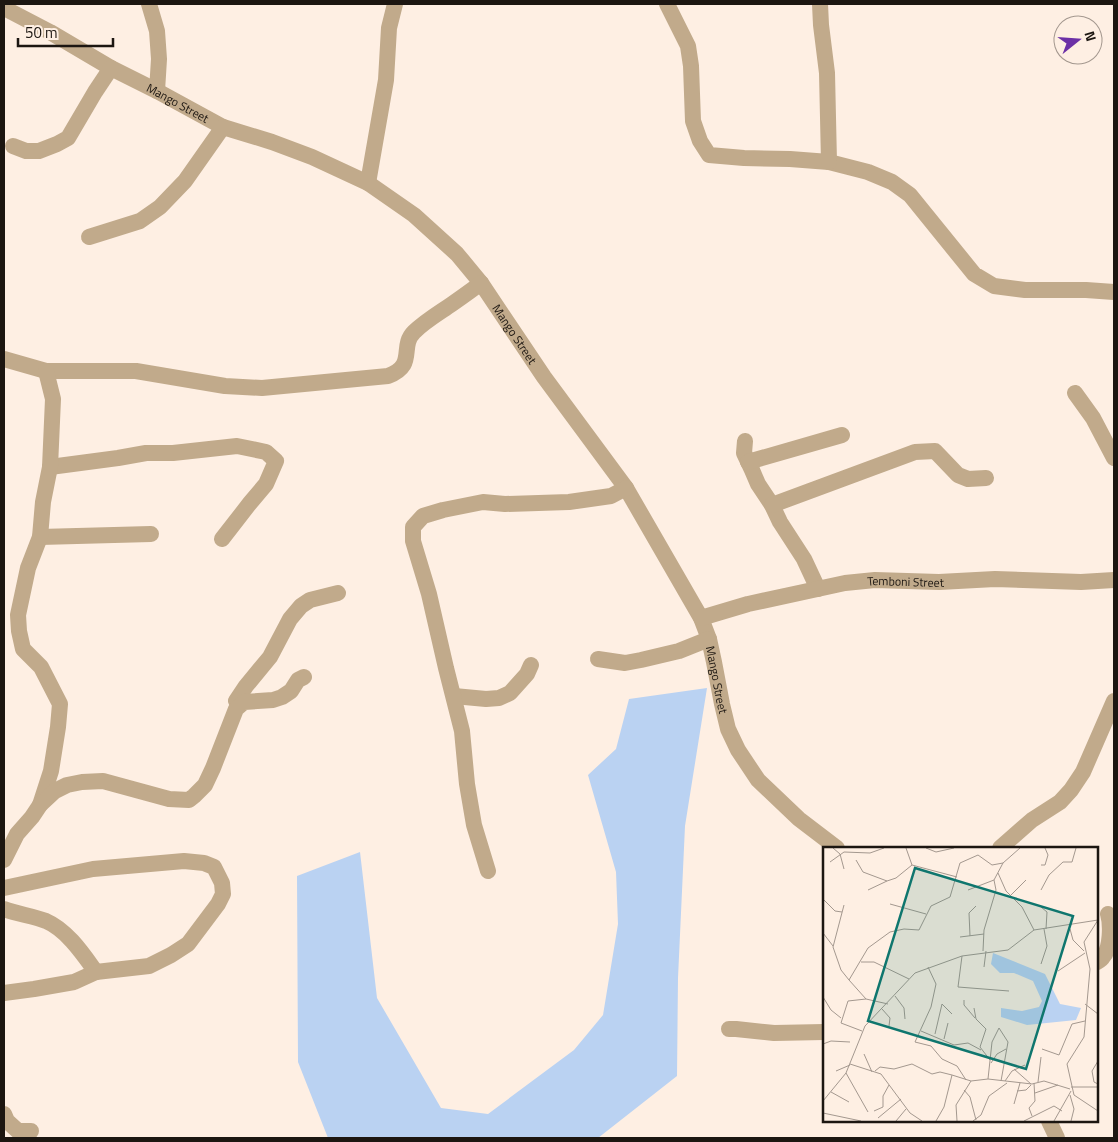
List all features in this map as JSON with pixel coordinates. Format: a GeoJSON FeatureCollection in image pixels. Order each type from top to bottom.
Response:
{"type":"FeatureCollection","features":[{"type":"Feature","properties":{"kind":"street"},"geometry":{"type":"LineString","coordinates":[[149,4],[157,31],[159,59],[157,91]]}},
{"type":"Feature","properties":{"kind":"street"},"geometry":{"type":"LineString","coordinates":[[368,183],[386,80],[388,28],[395,4]]}},
{"type":"Feature","properties":{"kind":"street"},"geometry":{"type":"LineString","coordinates":[[668,4],[688,46],[691,66],[693,121],[700,141],[709,154],[744,158],[829,162],[868,172],[892,182],[910,195],[974,274],[994,286],[1025,290],[1114,292]]}},
{"type":"Feature","properties":{"kind":"street"},"geometry":{"type":"LineString","coordinates":[[820,4],[827,73],[829,162]]}},
{"type":"Feature","properties":{"kind":"street","name":"Mango Street"},"geometry":{"type":"LineString","coordinates":[[4,8],[50,32],[110,68],[223,127],[312,157],[368,183],[414,214],[457,254],[481,283],[544,377],[626,488],[701,618],[709,639],[728,729],[738,750],[758,780],[799,819],[836,847]]}},
{"type":"Feature","properties":{"kind":"street"},"geometry":{"type":"LineString","coordinates":[[13,146],[26,151],[39,152],[68,138],[110,68]]}},
{"type":"Feature","properties":{"kind":"street"},"geometry":{"type":"LineString","coordinates":[[89,237],[140,221],[160,207],[185,180],[223,127]]}},
{"type":"Feature","properties":{"kind":"street"},"geometry":{"type":"LineString","coordinates":[[4,359],[46,371],[136,371],[225,386],[262,388],[388,376],[400,370],[404,364],[407,343],[414,332],[430,318],[481,283]]}},
{"type":"Feature","properties":{"kind":"street"},"geometry":{"type":"LineString","coordinates":[[40,805],[52,771],[60,704],[41,666],[24,649],[19,631],[18,615],[28,568],[40,537],[43,502],[50,466],[52,399],[46,371]]}},
{"type":"Feature","properties":{"kind":"street"},"geometry":{"type":"LineString","coordinates":[[1075,393],[1093,418],[1114,458]]}},
{"type":"Feature","properties":{"kind":"street"},"geometry":{"type":"LineString","coordinates":[[748,462],[842,435]]}},
{"type":"Feature","properties":{"kind":"street"},"geometry":{"type":"LineString","coordinates":[[745,441],[744,452],[758,484],[804,559],[818,589]]}},
{"type":"Feature","properties":{"kind":"street"},"geometry":{"type":"LineString","coordinates":[[50,466],[146,453],[173,453],[237,446],[266,452],[276,461],[266,484],[222,539]]}},
{"type":"Feature","properties":{"kind":"street"},"geometry":{"type":"LineString","coordinates":[[772,505],[906,455],[928,450],[935,451],[958,476],[968,479],[986,478]]}},
{"type":"Feature","properties":{"kind":"street"},"geometry":{"type":"LineString","coordinates":[[488,871],[474,824],[467,784],[462,731],[429,594],[413,542],[413,527],[423,516],[482,502],[506,504],[569,502],[611,496],[626,488]]}},
{"type":"Feature","properties":{"kind":"street"},"geometry":{"type":"LineString","coordinates":[[40,537],[150,534]]}},
{"type":"Feature","properties":{"kind":"street","name":"Temboni Street"},"geometry":{"type":"LineString","coordinates":[[701,618],[748,604],[845,583],[875,580],[939,582],[995,579],[1081,582],[1114,580]]}},
{"type":"Feature","properties":{"kind":"street"},"geometry":{"type":"LineString","coordinates":[[236,701],[270,657],[290,619],[301,606],[310,600],[338,593]]}},
{"type":"Feature","properties":{"kind":"street"},"geometry":{"type":"LineString","coordinates":[[598,659],[625,663],[679,651],[709,639]]}},
{"type":"Feature","properties":{"kind":"street"},"geometry":{"type":"LineString","coordinates":[[454,696],[486,699],[499,698],[510,693],[527,674],[531,665]]}},
{"type":"Feature","properties":{"kind":"street"},"geometry":{"type":"LineString","coordinates":[[4,860],[17,834],[40,805],[55,791],[67,785],[82,782],[103,782],[169,799],[189,800],[204,785],[213,768],[236,709],[244,702],[273,700],[282,697],[291,691],[298,680],[304,677]]}},
{"type":"Feature","properties":{"kind":"street"},"geometry":{"type":"LineString","coordinates":[[1001,847],[1032,820],[1060,802],[1071,790],[1083,772],[1114,701]]}},
{"type":"Feature","properties":{"kind":"street"},"geometry":{"type":"LineString","coordinates":[[4,888],[93,869],[184,861],[204,863],[214,867],[222,883],[223,894],[218,904],[188,944],[149,966],[96,972],[74,982],[4,993]]}},
{"type":"Feature","properties":{"kind":"street"},"geometry":{"type":"LineString","coordinates":[[4,908],[47,921],[60,930],[81,950],[96,972]]}},
{"type":"Feature","properties":{"kind":"street"},"geometry":{"type":"LineString","coordinates":[[1098,961],[1103,958],[1107,951],[1110,922],[1108,914]]}},
{"type":"Feature","properties":{"kind":"street"},"geometry":{"type":"LineString","coordinates":[[729,1029],[774,1034],[823,1032]]}},
{"type":"Feature","properties":{"kind":"street"},"geometry":{"type":"LineString","coordinates":[[4,1114],[7,1121],[18,1130],[31,1132]]}},
{"type":"Feature","properties":{"kind":"street"},"geometry":{"type":"LineString","coordinates":[[1049,1122],[1057,1138]]}},
{"type":"Feature","properties":{"kind":"water"},"geometry":{"type":"Polygon","coordinates":[[[707,688],[685,826],[678,978],[677,1076],[598,1138],[328,1138],[298,1062],[297,876],[360,852],[377,998],[441,1108],[488,1114],[574,1050],[603,1015],[618,924],[616,872],[588,775],[616,749],[629,699],[707,688]]]}}]}
